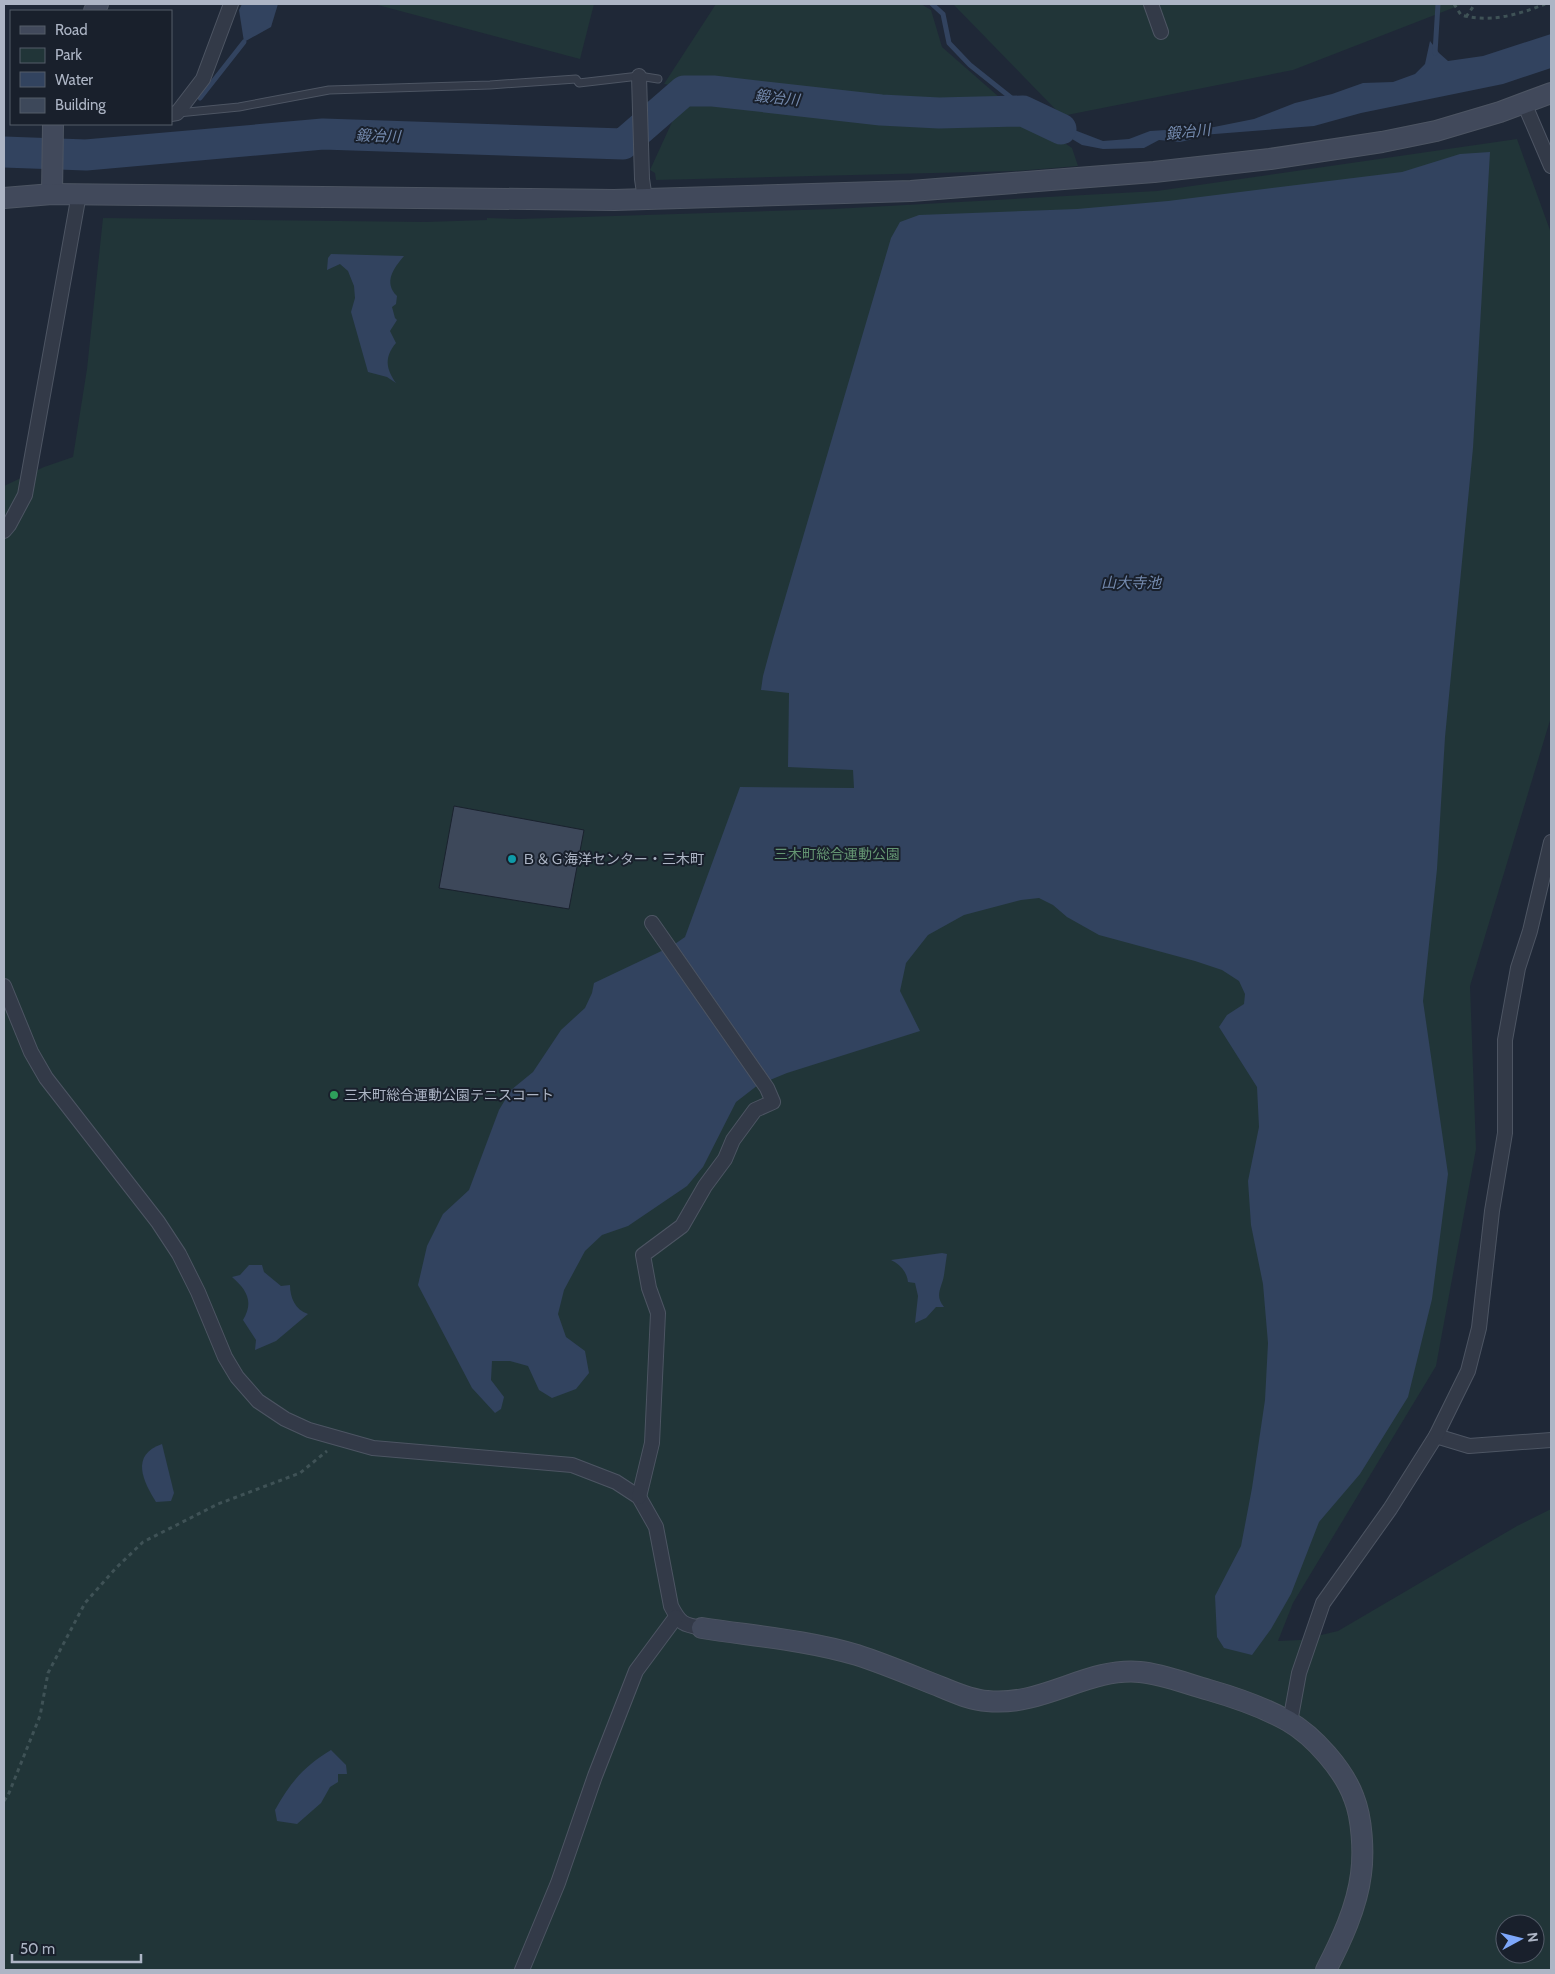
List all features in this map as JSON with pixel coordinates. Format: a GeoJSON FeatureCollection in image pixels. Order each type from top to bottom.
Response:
{"type":"FeatureCollection","features":[{"type":"Feature","properties":{"kind":"street"},"geometry":{"type":"LineString","coordinates":[[174,113],[203,79],[231,4]]}},
{"type":"Feature","properties":{"kind":"street"},"geometry":{"type":"LineString","coordinates":[[1151,4],[1161,32]]}},
{"type":"Feature","properties":{"kind":"street"},"geometry":{"type":"LineString","coordinates":[[640,76],[642,179],[645,199]]}},
{"type":"Feature","properties":{"kind":"street"},"geometry":{"type":"LineString","coordinates":[[4,198],[79,194],[645,199],[911,191],[1154,172],[1270,159],[1382,142],[1436,131],[1500,112],[1551,93]]}},
{"type":"Feature","properties":{"kind":"street"},"geometry":{"type":"LineString","coordinates":[[1524,103],[1545,148],[1551,166]]}},
{"type":"Feature","properties":{"kind":"street"},"geometry":{"type":"LineString","coordinates":[[52,194],[54,126]]}},
{"type":"Feature","properties":{"kind":"street"},"geometry":{"type":"LineString","coordinates":[[4,531],[25,495],[79,194]]}},
{"type":"Feature","properties":{"kind":"street"},"geometry":{"type":"LineString","coordinates":[[1290,1722],[1299,1673],[1323,1602],[1390,1509],[1436,1436],[1468,1371],[1479,1328],[1492,1211],[1505,1133],[1505,1040],[1518,968],[1530,931],[1551,842]]}},
{"type":"Feature","properties":{"kind":"street"},"geometry":{"type":"LineString","coordinates":[[639,1497],[652,1443],[658,1313],[649,1288],[643,1256],[682,1226],[705,1186],[725,1159],[733,1140],[755,1110],[773,1102],[767,1088],[652,923]]}},
{"type":"Feature","properties":{"kind":"street"},"geometry":{"type":"LineString","coordinates":[[4,986],[31,1052],[46,1078],[158,1222],[179,1254],[198,1292],[225,1357],[237,1376],[258,1401],[285,1419],[309,1430],[373,1448],[572,1465],[616,1482],[639,1497],[656,1527],[671,1606],[676,1617],[685,1626],[802,1644],[855,1655],[962,1695],[985,1701],[1009,1703],[1030,1699],[1109,1674],[1140,1672],[1243,1699],[1290,1722],[1312,1739],[1337,1767],[1354,1798],[1362,1835],[1362,1873],[1354,1904],[1326,1970]]}},
{"type":"Feature","properties":{"kind":"street"},"geometry":{"type":"LineString","coordinates":[[1436,1436],[1469,1446],[1551,1440]]}},
{"type":"Feature","properties":{"kind":"street"},"geometry":{"type":"LineString","coordinates":[[522,1970],[558,1884],[595,1776],[636,1671],[676,1617]]}},
{"type":"Feature","properties":{"kind":"lane"},"geometry":{"type":"LineString","coordinates":[[174,113],[239,107],[329,90],[576,79],[579,83],[640,76],[658,79]]}},
{"type":"Feature","properties":{"kind":"path"},"geometry":{"type":"LineString","coordinates":[[1454,4],[1461,15],[1478,20],[1494,19],[1545,4]]}},
{"type":"Feature","properties":{"kind":"path"},"geometry":{"type":"LineString","coordinates":[[1466,16],[1475,4]]}},
{"type":"Feature","properties":{"kind":"path"},"geometry":{"type":"LineString","coordinates":[[4,1801],[10,1793],[40,1716],[48,1673],[85,1603],[116,1568],[144,1542],[218,1504],[300,1473],[340,1440]]}},
{"type":"Feature","properties":{"kind":"green space"},"geometry":{"type":"Polygon","coordinates":[[[374,4],[594,4],[580,59],[374,4]]]}},
{"type":"Feature","properties":{"kind":"green space"},"geometry":{"type":"Polygon","coordinates":[[[716,4],[921,4],[931,10],[942,47],[1007,104],[882,100],[718,84],[677,86],[664,84],[716,4]]]}},
{"type":"Feature","properties":{"kind":"green space"},"geometry":{"type":"Polygon","coordinates":[[[953,4],[1463,4],[1293,70],[1062,116],[953,4]]]}},
{"type":"Feature","properties":{"kind":"green space"},"geometry":{"type":"Polygon","coordinates":[[[683,98],[714,99],[896,118],[1020,120],[1051,134],[1072,148],[1078,166],[1015,171],[656,180],[655,173],[650,170],[683,98]]]}},
{"type":"Feature","properties":{"kind":"green space","name":"三木町総合運動公園"},"geometry":{"type":"Polygon","coordinates":[[[1517,139],[1551,233],[1551,717],[1470,986],[1476,1149],[1436,1366],[1293,1603],[1278,1641],[1300,1640],[1338,1631],[1517,1526],[1551,1509],[1551,1970],[4,1970],[4,486],[44,467],[73,457],[87,369],[103,218],[425,222],[487,220],[487,218],[519,219],[834,209],[1157,191],[1517,139]]]}},
{"type":"Feature","properties":{"kind":"water"},"geometry":{"type":"Polygon","coordinates":[[[242,4],[278,4],[271,27],[244,42],[239,10],[242,4]]]}},
{"type":"Feature","properties":{"kind":"water"},"geometry":{"type":"Polygon","coordinates":[[[1551,34],[1551,68],[1503,84],[1361,113],[1314,126],[1202,135],[1180,142],[1159,140],[1144,148],[1103,149],[1082,145],[1052,127],[1023,114],[1024,108],[1103,141],[1129,139],[1150,131],[1214,127],[1254,119],[1295,103],[1332,94],[1363,83],[1393,82],[1415,74],[1425,64],[1430,41],[1448,61],[1483,56],[1551,34]]]}},
{"type":"Feature","properties":{"kind":"water","name":"山大寺池"},"geometry":{"type":"Polygon","coordinates":[[[1490,152],[1473,448],[1445,737],[1437,869],[1423,1001],[1448,1174],[1432,1299],[1408,1397],[1360,1474],[1319,1522],[1291,1594],[1271,1629],[1252,1655],[1224,1648],[1217,1637],[1215,1596],[1241,1546],[1265,1400],[1268,1343],[1263,1284],[1251,1225],[1248,1181],[1259,1127],[1257,1087],[1219,1027],[1227,1015],[1244,1004],[1245,994],[1239,981],[1222,970],[1099,935],[1039,898],[1021,900],[964,915],[928,935],[906,963],[900,991],[920,1031],[787,1073],[758,1085],[736,1102],[703,1167],[687,1186],[628,1226],[602,1235],[585,1251],[564,1290],[558,1314],[566,1337],[585,1351],[589,1373],[576,1389],[552,1398],[539,1390],[528,1366],[510,1361],[492,1361],[491,1380],[504,1397],[501,1409],[495,1413],[472,1388],[418,1285],[427,1246],[443,1214],[469,1190],[499,1110],[511,1090],[533,1072],[561,1030],[585,1008],[592,993],[594,983],[672,946],[685,937],[740,787],[854,788],[853,770],[788,767],[789,693],[761,690],[773,639],[891,238],[900,222],[919,215],[1077,209],[1168,201],[1402,172],[1460,154],[1490,152]]]}},
{"type":"Feature","properties":{"kind":"water"},"geometry":{"type":"Polygon","coordinates":[[[331,254],[404,256],[394,270],[390,280],[393,291],[397,296],[396,304],[392,307],[397,320],[390,331],[396,343],[388,358],[388,368],[396,383],[387,377],[368,372],[351,312],[355,298],[354,286],[348,271],[340,264],[327,270],[328,258],[331,254]]]}},
{"type":"Feature","properties":{"kind":"water"},"geometry":{"type":"Polygon","coordinates":[[[942,1253],[947,1254],[939,1295],[944,1307],[936,1307],[926,1318],[915,1323],[918,1296],[915,1283],[908,1282],[903,1269],[891,1260],[942,1253]]]}},
{"type":"Feature","properties":{"kind":"water"},"geometry":{"type":"Polygon","coordinates":[[[249,1265],[262,1265],[264,1272],[281,1286],[290,1285],[294,1302],[303,1312],[308,1314],[276,1341],[255,1350],[256,1340],[243,1320],[248,1308],[247,1297],[242,1287],[232,1277],[240,1275],[249,1265]]]}},
{"type":"Feature","properties":{"kind":"water"},"geometry":{"type":"Polygon","coordinates":[[[162,1444],[174,1493],[171,1501],[156,1502],[147,1486],[142,1469],[146,1455],[152,1449],[162,1444]]]}},
{"type":"Feature","properties":{"kind":"water"},"geometry":{"type":"Polygon","coordinates":[[[331,1750],[346,1765],[347,1774],[338,1774],[338,1782],[330,1787],[321,1803],[297,1824],[277,1821],[275,1810],[292,1783],[313,1762],[331,1750]]]}},
{"type":"Feature","properties":{"kind":"building","name":"Ｂ＆Ｇ海洋センター・三木町"},"geometry":{"type":"Polygon","coordinates":[[[454,806],[584,830],[569,909],[439,888],[454,806]]]}},
{"type":"Feature","properties":{"kind":"waterway"},"geometry":{"type":"LineString","coordinates":[[932,4],[943,14],[949,43],[970,65],[1024,108]]}},
{"type":"Feature","properties":{"kind":"waterway"},"geometry":{"type":"LineString","coordinates":[[1435,53],[1438,4]]}},
{"type":"Feature","properties":{"kind":"waterway"},"geometry":{"type":"LineString","coordinates":[[200,98],[244,42]]}},
{"type":"Feature","properties":{"kind":"waterway","name":"鍛冶川"},"geometry":{"type":"LineString","coordinates":[[4,152],[86,155],[323,134],[623,144],[684,91],[713,91],[881,110],[939,113],[1023,111],[1061,129]]}},
{"type":"Feature","properties":{"kind":"place","name":"Ｂ＆Ｇ海洋センター・三木町"},"geometry":{"type":"Point","coordinates":[512,859]}},
{"type":"Feature","properties":{"kind":"place","name":"三木町総合運動公園テニスコート"},"geometry":{"type":"Point","coordinates":[334,1095]}}]}
